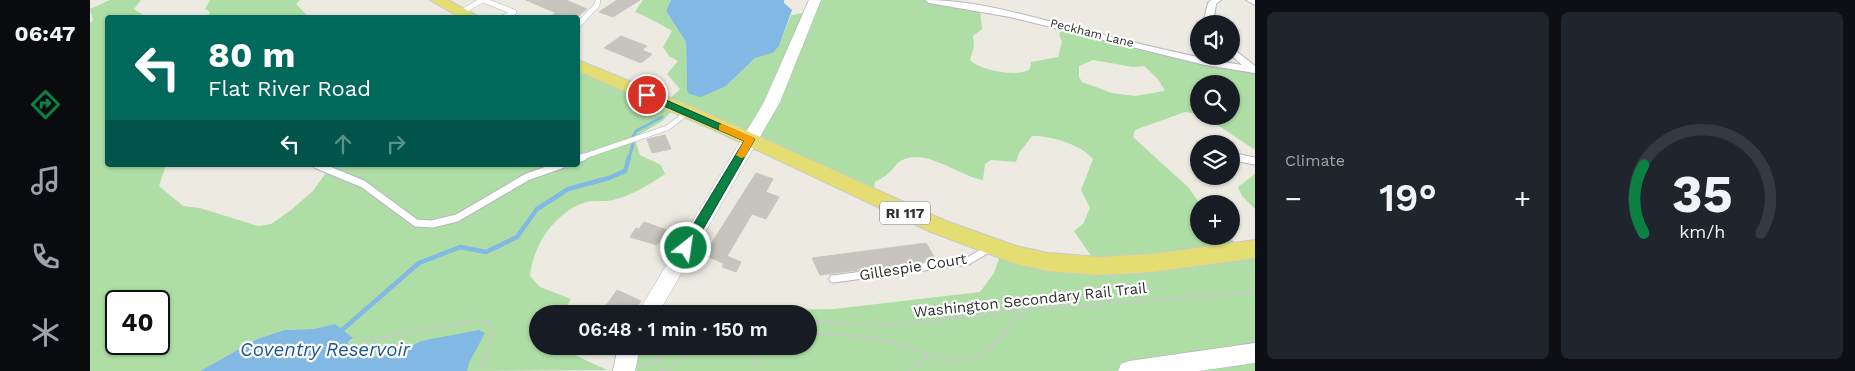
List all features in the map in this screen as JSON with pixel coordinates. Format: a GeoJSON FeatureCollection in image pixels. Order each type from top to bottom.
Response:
{"type":"FeatureCollection","features":[{"type":"Feature","properties":{"kind":"main road"},"geometry":{"type":"LineString","coordinates":[[437,0],[468,15]]}},
{"type":"Feature","properties":{"kind":"main road","name":"RI 117"},"geometry":{"type":"LineString","coordinates":[[580,66],[750,139],[860,193],[990,248],[1048,262],[1089,266],[1143,264],[1255,249]]}},
{"type":"Feature","properties":{"kind":"street"},"geometry":{"type":"LineString","coordinates":[[652,305],[772,102],[815,0]]}},
{"type":"Feature","properties":{"kind":"street","name":"Peckham Lane"},"geometry":{"type":"LineString","coordinates":[[929,0],[1010,14],[1206,62],[1254,70]]}},
{"type":"Feature","properties":{"kind":"street"},"geometry":{"type":"LineString","coordinates":[[1250,0],[1255,2]]}},
{"type":"Feature","properties":{"kind":"street"},"geometry":{"type":"LineString","coordinates":[[1210,15],[1213,1]]}},
{"type":"Feature","properties":{"kind":"street"},"geometry":{"type":"LineString","coordinates":[[1240,58],[1254,70]]}},
{"type":"Feature","properties":{"kind":"street"},"geometry":{"type":"LineString","coordinates":[[1128,371],[1255,353]]}},
{"type":"Feature","properties":{"kind":"lane"},"geometry":{"type":"LineString","coordinates":[[468,15],[483,0],[514,12],[508,15]]}},
{"type":"Feature","properties":{"kind":"lane"},"geometry":{"type":"LineString","coordinates":[[580,23],[597,5],[598,0]]}},
{"type":"Feature","properties":{"kind":"lane"},"geometry":{"type":"LineString","coordinates":[[580,158],[667,128],[688,113]]}},
{"type":"Feature","properties":{"kind":"lane"},"geometry":{"type":"LineString","coordinates":[[1240,157],[1255,161]]}},
{"type":"Feature","properties":{"kind":"lane"},"geometry":{"type":"LineString","coordinates":[[322,167],[363,184],[394,204],[416,223],[432,224],[457,218],[527,177],[555,167]]}},
{"type":"Feature","properties":{"kind":"lane","name":"Gillespie Court"},"geometry":{"type":"LineString","coordinates":[[833,279],[968,261],[990,248]]}},
{"type":"Feature","properties":{"kind":"path","name":"Washington Secondary Rail Trail"},"geometry":{"type":"LineString","coordinates":[[817,322],[898,325],[1027,310],[1255,292]]}},
{"type":"Feature","properties":{"kind":"path"},"geometry":{"type":"LineString","coordinates":[[817,334],[836,333],[890,342],[954,359],[973,357],[986,349],[1027,310]]}},
{"type":"Feature","properties":{"kind":"path"},"geometry":{"type":"LineString","coordinates":[[362,342],[474,320],[489,322],[493,331],[479,371]]}},
{"type":"Feature","properties":{"kind":"path"},"geometry":{"type":"LineString","coordinates":[[908,370],[932,354]]}},
{"type":"Feature","properties":{"kind":"path"},"geometry":{"type":"LineString","coordinates":[[626,359],[650,364],[662,355]]}},
{"type":"Feature","properties":{"kind":"path"},"geometry":{"type":"LineString","coordinates":[[661,371],[669,369],[689,355]]}},
{"type":"Feature","properties":{"kind":"path"},"geometry":{"type":"LineString","coordinates":[[753,355],[759,371]]}},
{"type":"Feature","properties":{"kind":"green space"},"geometry":{"type":"Polygon","coordinates":[[[110,0],[141,0],[134,9],[142,14],[140,15],[105,15],[105,167],[165,167],[159,186],[183,206],[200,208],[258,226],[271,224],[291,210],[313,191],[328,170],[327,167],[580,167],[580,64],[666,102],[680,89],[667,74],[678,61],[669,56],[663,47],[672,31],[635,12],[643,0],[671,0],[666,11],[686,42],[687,90],[726,86],[755,58],[773,53],[779,46],[791,15],[810,12],[816,0],[930,0],[980,9],[982,29],[973,36],[974,46],[970,60],[982,67],[999,72],[1025,72],[1030,69],[1031,62],[1058,57],[1062,42],[1059,34],[1064,26],[1190,58],[1190,65],[1227,65],[1255,70],[1255,150],[1240,140],[1240,135],[1232,135],[1218,125],[1240,125],[1240,75],[1190,75],[1190,113],[1185,112],[1135,130],[1133,137],[1188,187],[1194,195],[1190,195],[1190,245],[1238,245],[1241,248],[1255,249],[1255,371],[626,371],[629,355],[817,355],[817,309],[834,309],[980,292],[994,273],[1000,256],[1096,263],[1074,231],[1083,224],[1090,208],[1081,190],[1093,159],[1081,149],[1065,142],[1048,137],[1032,136],[1019,153],[1016,162],[991,160],[985,164],[983,180],[930,159],[908,158],[899,162],[888,174],[875,182],[873,194],[676,107],[661,122],[640,134],[635,140],[640,155],[661,165],[665,174],[647,186],[620,198],[610,201],[586,202],[565,213],[548,231],[532,264],[530,276],[540,287],[571,299],[567,305],[529,305],[529,355],[575,355],[607,370],[467,371],[468,363],[484,334],[421,341],[396,354],[369,357],[348,353],[348,342],[353,339],[335,324],[314,329],[284,330],[257,339],[200,371],[90,371],[90,23],[93,20],[90,9],[110,0]],[[1093,60],[1079,66],[1079,77],[1082,82],[1112,93],[1135,96],[1165,91],[1158,79],[1144,66],[1133,67],[1093,60]]]}},
{"type":"Feature","properties":{"kind":"green space"},"geometry":{"type":"Polygon","coordinates":[[[210,0],[300,0],[296,4],[307,15],[208,15],[210,12],[205,9],[210,0]]]}},
{"type":"Feature","properties":{"kind":"green space"},"geometry":{"type":"Polygon","coordinates":[[[1255,174],[1255,209],[1242,196],[1238,187],[1255,174]]]}},
{"type":"Feature","properties":{"kind":"water"},"geometry":{"type":"Polygon","coordinates":[[[671,0],[784,0],[784,3],[792,10],[779,46],[773,53],[755,58],[726,86],[701,97],[689,94],[687,90],[686,42],[666,11],[671,0]]]}},
{"type":"Feature","properties":{"kind":"water","name":"Coventry Reservoir"},"geometry":{"type":"Polygon","coordinates":[[[335,324],[353,338],[348,342],[348,353],[369,357],[396,354],[421,341],[479,330],[485,333],[469,363],[467,371],[200,371],[257,339],[284,330],[314,329],[335,324]]]}},
{"type":"Feature","properties":{"kind":"building"},"geometry":{"type":"Polygon","coordinates":[[[526,0],[566,0],[587,9],[580,15],[553,15],[556,13],[526,0]]]}},
{"type":"Feature","properties":{"kind":"building"},"geometry":{"type":"Polygon","coordinates":[[[617,0],[640,0],[613,17],[599,12],[617,0]]]}},
{"type":"Feature","properties":{"kind":"building"},"geometry":{"type":"Polygon","coordinates":[[[621,36],[647,46],[642,50],[652,54],[641,63],[604,48],[621,36]]]}},
{"type":"Feature","properties":{"kind":"building"},"geometry":{"type":"Polygon","coordinates":[[[665,135],[671,149],[652,153],[647,139],[665,135]]]}},
{"type":"Feature","properties":{"kind":"building"},"geometry":{"type":"Polygon","coordinates":[[[756,173],[773,179],[766,192],[779,197],[766,219],[752,214],[723,263],[704,255],[756,173]]]}},
{"type":"Feature","properties":{"kind":"building"},"geometry":{"type":"Polygon","coordinates":[[[644,222],[667,230],[657,245],[630,237],[636,228],[639,229],[644,222]]]}},
{"type":"Feature","properties":{"kind":"building"},"geometry":{"type":"Polygon","coordinates":[[[926,243],[936,260],[820,275],[812,258],[926,243]]]}},
{"type":"Feature","properties":{"kind":"building"},"geometry":{"type":"Polygon","coordinates":[[[727,256],[741,262],[736,272],[722,267],[727,256]]]}},
{"type":"Feature","properties":{"kind":"building"},"geometry":{"type":"Polygon","coordinates":[[[617,290],[641,301],[638,305],[606,305],[617,290]]]}},
{"type":"Feature","properties":{"kind":"waterway"},"geometry":{"type":"LineString","coordinates":[[633,137],[636,131],[662,117]]}},
{"type":"Feature","properties":{"kind":"waterway"},"geometry":{"type":"LineString","coordinates":[[629,158],[633,144]]}},
{"type":"Feature","properties":{"kind":"waterway"},"geometry":{"type":"LineString","coordinates":[[342,330],[419,263],[460,247],[486,252],[517,237],[537,209],[568,189],[609,178],[625,171],[629,157]]}},
{"type":"Feature","properties":{"kind":"slow traffic"},"geometry":{"type":"LineString","coordinates":[[722,128],[750,139],[741,155]]}},
{"type":"Feature","properties":{"kind":"route"},"geometry":{"type":"LineString","coordinates":[[647,95],[750,139],[686,248]]}}]}
